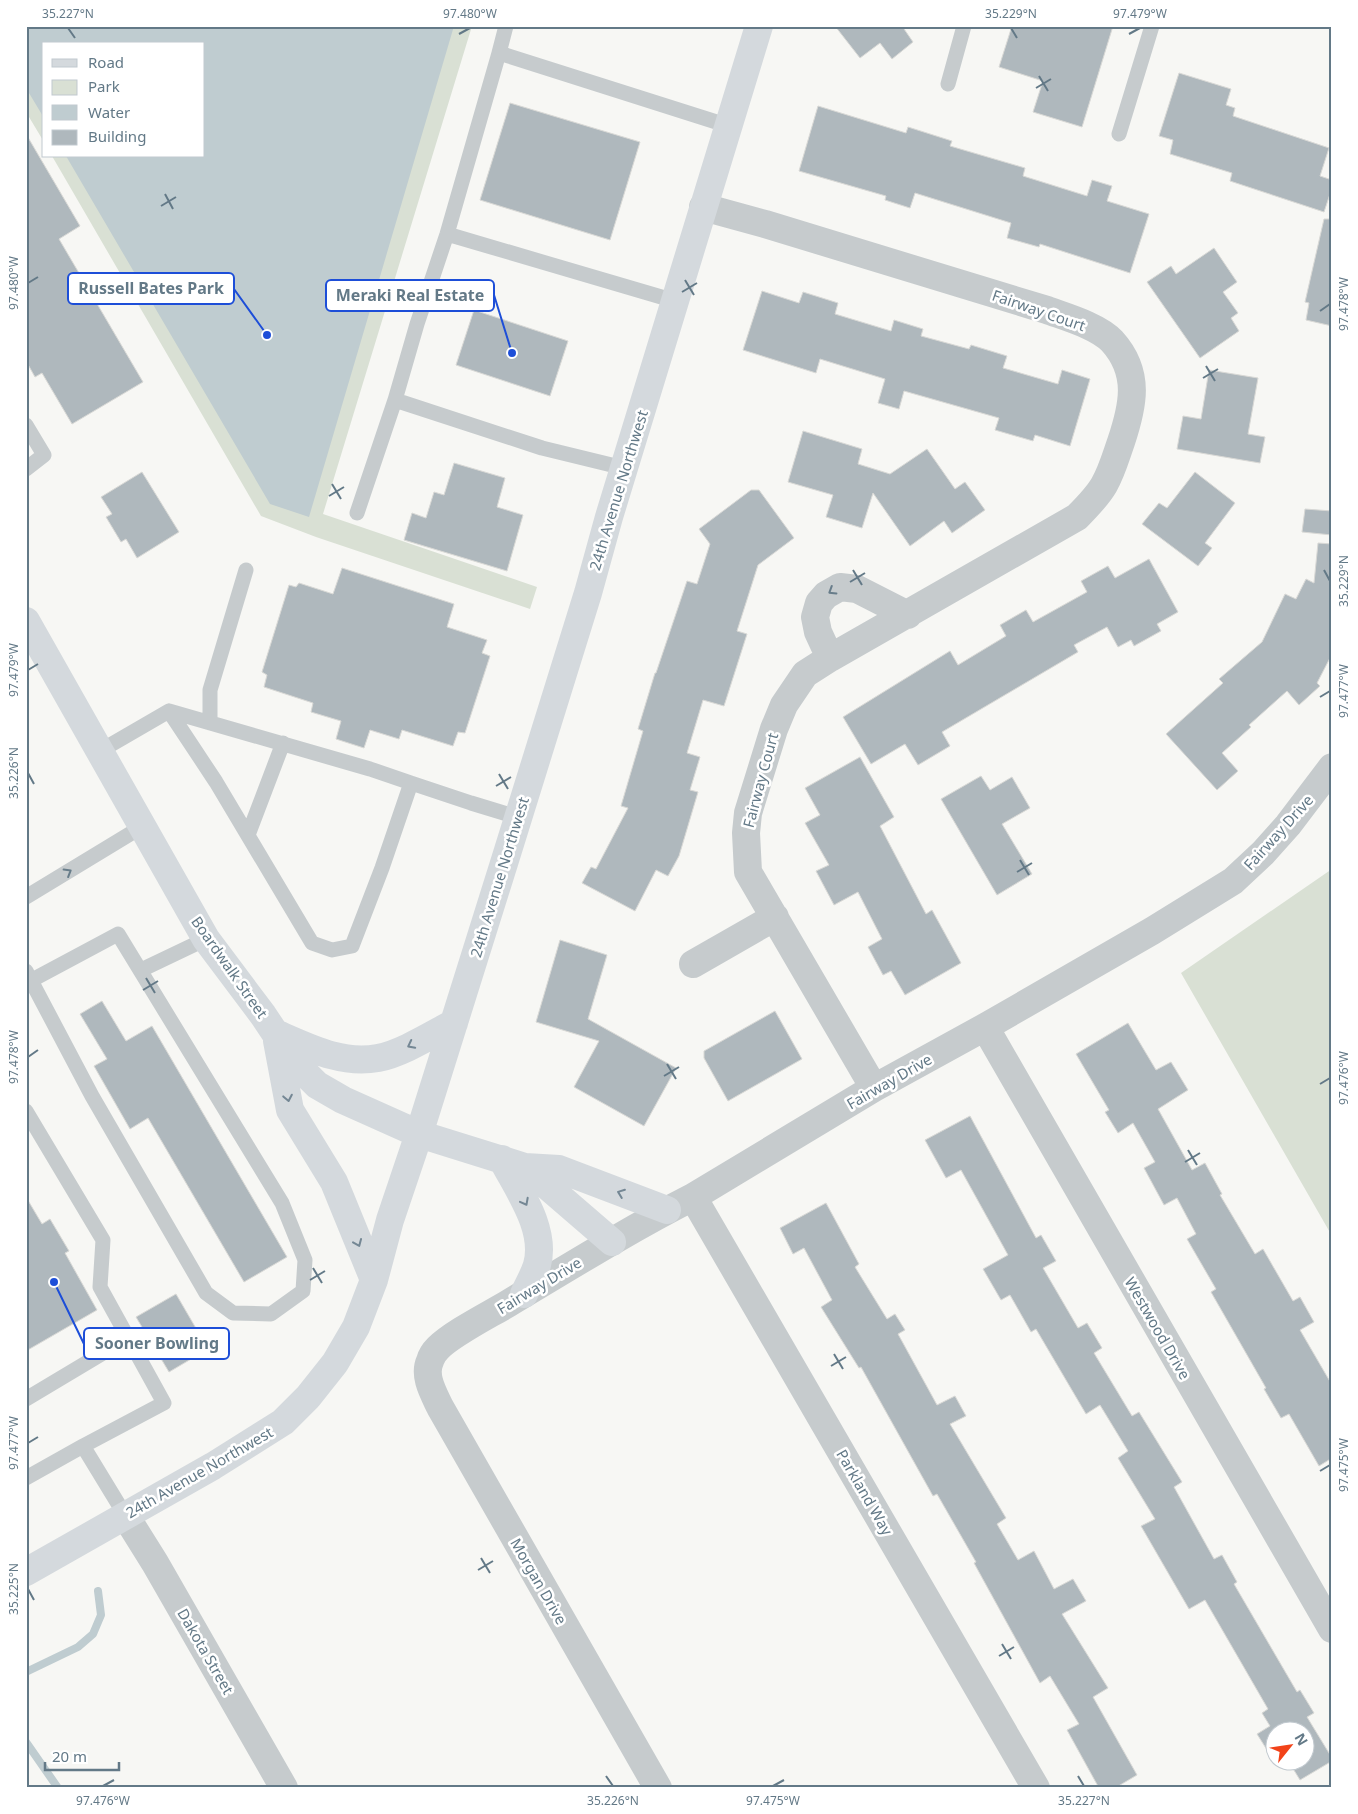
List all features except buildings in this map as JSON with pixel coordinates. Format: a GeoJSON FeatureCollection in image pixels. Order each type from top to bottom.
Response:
{"type":"FeatureCollection","features":[{"type":"Feature","properties":{"kind":"main road","name":"24th Avenue Northwest"},"geometry":{"type":"LineString","coordinates":[[26,1572],[254,1441],[283,1422],[308,1397],[335,1363],[356,1327],[374,1280],[390,1220],[419,1134],[588,593],[624,468],[759,26]]}},
{"type":"Feature","properties":{"kind":"main road","name":"Boardwalk Street"},"geometry":{"type":"LineString","coordinates":[[30,637],[100,751],[206,939],[303,1071],[317,1085],[343,1100],[419,1134],[514,1163]]}},
{"type":"Feature","properties":{"kind":"main road"},"geometry":{"type":"LineString","coordinates":[[275,1033],[326,1054],[360,1060],[379,1058],[392,1053],[454,1023]]}},
{"type":"Feature","properties":{"kind":"main road"},"geometry":{"type":"LineString","coordinates":[[275,1033],[290,1110],[334,1182],[374,1280]]}},
{"type":"Feature","properties":{"kind":"main road"},"geometry":{"type":"LineString","coordinates":[[514,1163],[559,1169],[667,1210]]}},
{"type":"Feature","properties":{"kind":"main road"},"geometry":{"type":"LineString","coordinates":[[514,1163],[612,1242]]}},
{"type":"Feature","properties":{"kind":"main road"},"geometry":{"type":"LineString","coordinates":[[514,1163],[538,1233],[537,1264],[524,1294]]}},
{"type":"Feature","properties":{"kind":"street","name":"Fairway Court"},"geometry":{"type":"LineString","coordinates":[[704,207],[765,224],[1080,322],[1111,340],[1127,367],[1132,383],[1133,398],[1130,415],[1114,462],[1104,485],[1077,517],[805,674],[784,705],[774,729],[748,813],[746,833],[748,872],[874,1088]]}},
{"type":"Feature","properties":{"kind":"street"},"geometry":{"type":"LineString","coordinates":[[830,658],[818,632],[814,617],[818,603],[826,595],[840,587],[857,589],[908,615]]}},
{"type":"Feature","properties":{"kind":"street","name":"Fairway Drive"},"geometry":{"type":"LineString","coordinates":[[427,1370],[429,1361],[437,1348],[452,1337],[667,1210],[693,1197],[874,1088],[1152,931],[1233,881],[1288,826],[1332,767]]}},
{"type":"Feature","properties":{"kind":"street"},"geometry":{"type":"LineString","coordinates":[[693,964],[775,917]]}},
{"type":"Feature","properties":{"kind":"street","name":"Westwood Drive"},"geometry":{"type":"LineString","coordinates":[[985,1027],[1332,1629]]}},
{"type":"Feature","properties":{"kind":"street","name":"Parkland Way"},"geometry":{"type":"LineString","coordinates":[[693,1197],[1036,1788]]}},
{"type":"Feature","properties":{"kind":"street","name":"Morgan Drive"},"geometry":{"type":"LineString","coordinates":[[427,1370],[440,1408],[658,1788]]}},
{"type":"Feature","properties":{"kind":"street","name":"Dakota Street"},"geometry":{"type":"LineString","coordinates":[[125,1515],[156,1563],[284,1788]]}},
{"type":"Feature","properties":{"kind":"lane"},"geometry":{"type":"LineString","coordinates":[[357,513],[447,234],[506,26]]}},
{"type":"Feature","properties":{"kind":"lane"},"geometry":{"type":"LineString","coordinates":[[948,84],[964,26]]}},
{"type":"Feature","properties":{"kind":"lane"},"geometry":{"type":"LineString","coordinates":[[1119,134],[1152,26]]}},
{"type":"Feature","properties":{"kind":"lane"},"geometry":{"type":"LineString","coordinates":[[499,53],[728,126]]}},
{"type":"Feature","properties":{"kind":"lane"},"geometry":{"type":"LineString","coordinates":[[447,234],[675,301]]}},
{"type":"Feature","properties":{"kind":"lane"},"geometry":{"type":"LineString","coordinates":[[395,400],[542,448],[624,468]]}},
{"type":"Feature","properties":{"kind":"lane"},"geometry":{"type":"LineString","coordinates":[[26,425],[44,455],[26,469]]}},
{"type":"Feature","properties":{"kind":"lane"},"geometry":{"type":"LineString","coordinates":[[210,723],[210,690],[246,570]]}},
{"type":"Feature","properties":{"kind":"lane"},"geometry":{"type":"LineString","coordinates":[[100,751],[169,710],[283,743],[518,817]]}},
{"type":"Feature","properties":{"kind":"lane"},"geometry":{"type":"LineString","coordinates":[[169,710],[216,782],[312,943],[332,950],[352,946],[382,868],[411,783]]}},
{"type":"Feature","properties":{"kind":"lane"},"geometry":{"type":"LineString","coordinates":[[248,835],[283,743]]}},
{"type":"Feature","properties":{"kind":"lane"},"geometry":{"type":"LineString","coordinates":[[26,897],[143,826]]}},
{"type":"Feature","properties":{"kind":"lane"},"geometry":{"type":"LineString","coordinates":[[118,934],[282,1204],[305,1260],[304,1291],[271,1314],[233,1313],[206,1293],[92,1096],[29,976],[118,934]]}},
{"type":"Feature","properties":{"kind":"lane"},"geometry":{"type":"LineString","coordinates":[[141,970],[206,939]]}},
{"type":"Feature","properties":{"kind":"lane"},"geometry":{"type":"LineString","coordinates":[[26,1111],[103,1240],[100,1287],[164,1402],[26,1478]]}},
{"type":"Feature","properties":{"kind":"lane"},"geometry":{"type":"LineString","coordinates":[[26,1399],[128,1338]]}},
{"type":"Feature","properties":{"kind":"lane"},"geometry":{"type":"LineString","coordinates":[[83,1446],[125,1515]]}},
{"type":"Feature","properties":{"kind":"green space"},"geometry":{"type":"Polygon","coordinates":[[[26,26],[472,26],[323,514],[537,587],[530,609],[316,537],[261,516],[53,158],[205,158],[205,42],[42,42],[42,139],[26,112],[26,26]]]}},
{"type":"Feature","properties":{"kind":"green space"},"geometry":{"type":"Polygon","coordinates":[[[1332,869],[1332,1236],[1181,973],[1332,869]]]}},
{"type":"Feature","properties":{"kind":"water"},"geometry":{"type":"Polygon","coordinates":[[[26,26],[454,26],[309,517],[270,504],[67,158],[205,158],[205,42],[42,42],[42,115],[26,88],[26,26]]]}},
{"type":"Feature","properties":{"kind":"waterway"},"geometry":{"type":"LineString","coordinates":[[26,1672],[78,1647],[93,1634],[101,1615],[98,1591]]}},
{"type":"Feature","properties":{"kind":"waterway"},"geometry":{"type":"LineString","coordinates":[[26,1742],[58,1788]]}},
{"type":"Feature","properties":{"kind":"place","name":"Russell Bates Park"},"geometry":{"type":"Point","coordinates":[267,335]}},
{"type":"Feature","properties":{"kind":"place","name":"Meraki Real Estate"},"geometry":{"type":"Point","coordinates":[512,353]}},
{"type":"Feature","properties":{"kind":"place","name":"Sooner Bowling"},"geometry":{"type":"Point","coordinates":[54,1282]}}]}
